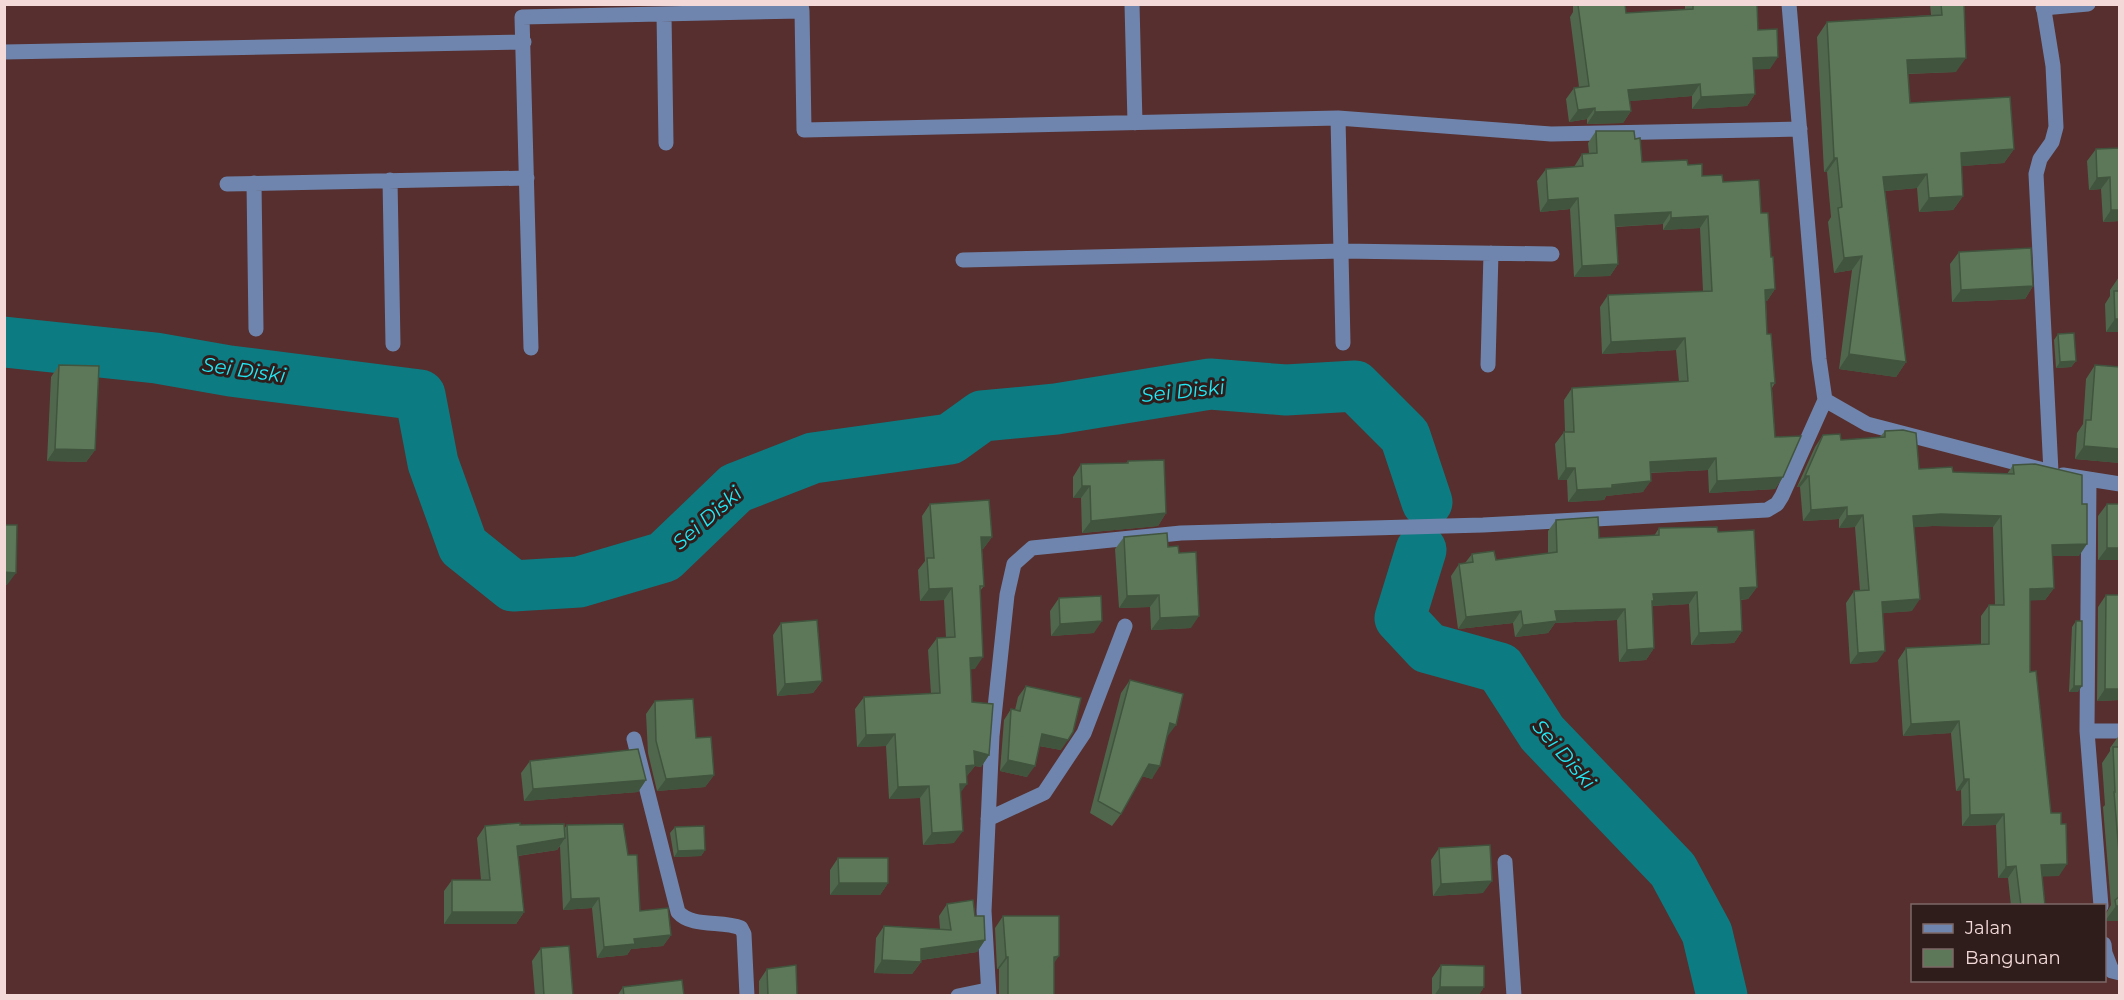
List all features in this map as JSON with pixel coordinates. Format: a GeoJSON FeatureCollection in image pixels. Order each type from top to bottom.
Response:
{"type":"FeatureCollection","features":[{"type":"Feature","properties":{"kind":"street"},"geometry":{"type":"LineString","coordinates":[[1132,4],[1135,123]]}},
{"type":"Feature","properties":{"kind":"street"},"geometry":{"type":"LineString","coordinates":[[958,996],[988,993],[984,911],[992,736],[1007,595],[1014,564],[1032,548],[1181,533],[1483,525],[1767,510],[1776,504],[1825,400],[1819,359],[1790,4]]}},
{"type":"Feature","properties":{"kind":"street"},"geometry":{"type":"LineString","coordinates":[[2051,472],[2036,174],[2040,159],[2052,142],[2056,127],[2053,66],[2043,6],[2088,4]]}},
{"type":"Feature","properties":{"kind":"street"},"geometry":{"type":"LineString","coordinates":[[531,348],[522,11],[664,14],[801,8],[804,130],[1338,118],[1551,134],[1800,129]]}},
{"type":"Feature","properties":{"kind":"street"},"geometry":{"type":"LineString","coordinates":[[664,14],[666,143]]}},
{"type":"Feature","properties":{"kind":"street"},"geometry":{"type":"LineString","coordinates":[[4,52],[524,42]]}},
{"type":"Feature","properties":{"kind":"street"},"geometry":{"type":"LineString","coordinates":[[1338,118],[1344,343]]}},
{"type":"Feature","properties":{"kind":"street"},"geometry":{"type":"LineString","coordinates":[[227,184],[527,178]]}},
{"type":"Feature","properties":{"kind":"street"},"geometry":{"type":"LineString","coordinates":[[390,180],[393,344]]}},
{"type":"Feature","properties":{"kind":"street"},"geometry":{"type":"LineString","coordinates":[[254,183],[256,329]]}},
{"type":"Feature","properties":{"kind":"street"},"geometry":{"type":"LineString","coordinates":[[963,260],[1341,251],[1552,254]]}},
{"type":"Feature","properties":{"kind":"street"},"geometry":{"type":"LineString","coordinates":[[1488,365],[1491,253]]}},
{"type":"Feature","properties":{"kind":"street"},"geometry":{"type":"LineString","coordinates":[[1825,400],[1867,424],[2051,472],[2120,484]]}},
{"type":"Feature","properties":{"kind":"street"},"geometry":{"type":"LineString","coordinates":[[2090,480],[2087,731],[2101,904]]}},
{"type":"Feature","properties":{"kind":"street"},"geometry":{"type":"LineString","coordinates":[[988,819],[1044,793],[1084,733],[1125,626]]}},
{"type":"Feature","properties":{"kind":"street"},"geometry":{"type":"LineString","coordinates":[[2087,731],[2120,731]]}},
{"type":"Feature","properties":{"kind":"street"},"geometry":{"type":"LineString","coordinates":[[634,739],[678,912],[682,917],[691,921],[733,925],[741,928],[744,934],[747,996]]}},
{"type":"Feature","properties":{"kind":"street"},"geometry":{"type":"LineString","coordinates":[[1505,862],[1514,996]]}},
{"type":"Feature","properties":{"kind":"street"},"geometry":{"type":"LineString","coordinates":[[2106,956],[2112,971],[2120,973]]}},
{"type":"Feature","properties":{"kind":"building"},"geometry":{"type":"Polygon","coordinates":[[[1625,4],[1626,13],[1693,9],[1693,4],[1757,4],[1758,30],[1777,29],[1778,57],[1753,58],[1755,94],[1701,97],[1700,84],[1628,90],[1631,111],[1595,112],[1595,108],[1578,110],[1574,88],[1589,86],[1578,5],[1625,4]]]}},
{"type":"Feature","properties":{"kind":"building"},"geometry":{"type":"Polygon","coordinates":[[[1941,4],[1964,4],[1966,58],[1907,60],[1910,103],[2010,97],[2014,149],[1961,153],[1963,196],[1929,198],[1927,174],[1883,177],[1906,362],[1849,354],[1862,256],[1844,258],[1838,208],[1842,207],[1837,158],[1834,158],[1827,22],[1942,15],[1941,4]]]}},
{"type":"Feature","properties":{"kind":"building"},"geometry":{"type":"Polygon","coordinates":[[[1596,131],[1634,131],[1635,139],[1640,138],[1642,162],[1687,160],[1688,165],[1702,164],[1702,176],[1722,175],[1723,182],[1759,180],[1761,213],[1768,213],[1775,289],[1765,290],[1767,334],[1771,334],[1775,383],[1771,383],[1775,437],[1801,436],[1783,477],[1717,481],[1716,458],[1650,462],[1651,481],[1612,485],[1612,488],[1577,490],[1575,468],[1566,468],[1564,432],[1574,432],[1572,388],[1688,381],[1685,338],[1611,342],[1608,295],[1712,291],[1708,216],[1671,218],[1671,212],[1615,215],[1618,264],[1582,266],[1578,198],[1548,200],[1546,169],[1583,166],[1582,154],[1597,153],[1596,131]]]}},
{"type":"Feature","properties":{"kind":"building"},"geometry":{"type":"Polygon","coordinates":[[[2120,148],[2120,210],[2111,210],[2110,177],[2097,178],[2096,149],[2120,148]]]}},
{"type":"Feature","properties":{"kind":"building"},"geometry":{"type":"Polygon","coordinates":[[[2031,248],[2033,286],[1961,290],[1959,252],[2031,248]]]}},
{"type":"Feature","properties":{"kind":"building"},"geometry":{"type":"Polygon","coordinates":[[[2114,291],[2120,291],[2120,319],[2115,319],[2114,291]]]}},
{"type":"Feature","properties":{"kind":"building"},"geometry":{"type":"Polygon","coordinates":[[[2074,333],[2076,361],[2060,362],[2058,334],[2074,333]]]}},
{"type":"Feature","properties":{"kind":"building"},"geometry":{"type":"Polygon","coordinates":[[[59,365],[99,366],[95,450],[55,449],[59,365]]]}},
{"type":"Feature","properties":{"kind":"building"},"geometry":{"type":"Polygon","coordinates":[[[2095,365],[2120,367],[2120,449],[2084,446],[2086,420],[2091,420],[2095,365]]]}},
{"type":"Feature","properties":{"kind":"building"},"geometry":{"type":"Polygon","coordinates":[[[1903,430],[1916,433],[1919,469],[1952,467],[1953,472],[2014,474],[2013,465],[2035,464],[2082,475],[2082,504],[2087,504],[2087,544],[2052,545],[2054,588],[2030,589],[2030,672],[2036,671],[2051,813],[2061,813],[2061,824],[2066,824],[2067,864],[2041,865],[2045,904],[2021,904],[2016,866],[2006,867],[2004,814],[1970,815],[1969,779],[1964,779],[1959,721],[1911,724],[1906,648],[1989,644],[1989,605],[2004,605],[2001,516],[1941,514],[1913,516],[1920,599],[1882,602],[1885,651],[1858,653],[1854,591],[1869,590],[1863,515],[1847,516],[1847,507],[1811,510],[1809,476],[1805,476],[1823,435],[1840,434],[1841,440],[1885,437],[1885,431],[1903,430]]]}},
{"type":"Feature","properties":{"kind":"building"},"geometry":{"type":"Polygon","coordinates":[[[1164,460],[1166,513],[1091,521],[1090,486],[1082,486],[1081,464],[1164,460]]]}},
{"type":"Feature","properties":{"kind":"building"},"geometry":{"type":"Polygon","coordinates":[[[989,500],[992,537],[981,537],[984,586],[980,586],[983,657],[970,658],[972,702],[993,704],[989,755],[974,751],[975,765],[966,766],[967,784],[960,784],[963,831],[932,833],[929,786],[898,787],[895,734],[866,735],[864,697],[940,693],[937,638],[955,637],[952,588],[929,589],[927,558],[934,558],[930,504],[989,500]]]}},
{"type":"Feature","properties":{"kind":"building"},"geometry":{"type":"Polygon","coordinates":[[[2107,504],[2120,504],[2120,548],[2107,548],[2107,504]]]}},
{"type":"Feature","properties":{"kind":"building"},"geometry":{"type":"Polygon","coordinates":[[[1598,517],[1599,538],[1659,535],[1659,528],[1717,527],[1718,532],[1754,530],[1757,587],[1740,588],[1742,631],[1699,633],[1697,592],[1653,594],[1654,648],[1627,650],[1625,609],[1555,611],[1557,621],[1523,625],[1521,611],[1466,617],[1459,564],[1473,562],[1472,554],[1494,551],[1496,560],[1557,552],[1556,520],[1598,517]]]}},
{"type":"Feature","properties":{"kind":"building"},"geometry":{"type":"Polygon","coordinates":[[[4,525],[17,525],[16,573],[4,572],[4,525]]]}},
{"type":"Feature","properties":{"kind":"building"},"geometry":{"type":"Polygon","coordinates":[[[1167,533],[1168,547],[1178,546],[1179,553],[1196,552],[1199,616],[1160,618],[1159,595],[1127,596],[1124,537],[1167,533]]]}},
{"type":"Feature","properties":{"kind":"building"},"geometry":{"type":"Polygon","coordinates":[[[2106,595],[2120,595],[2120,689],[2105,689],[2106,595]]]}},
{"type":"Feature","properties":{"kind":"building"},"geometry":{"type":"Polygon","coordinates":[[[1101,596],[1102,621],[1060,624],[1059,598],[1101,596]]]}},
{"type":"Feature","properties":{"kind":"building"},"geometry":{"type":"Polygon","coordinates":[[[817,620],[822,681],[785,684],[781,623],[817,620]]]}},
{"type":"Feature","properties":{"kind":"building"},"geometry":{"type":"Polygon","coordinates":[[[2076,621],[2082,621],[2082,686],[2074,686],[2076,621]]]}},
{"type":"Feature","properties":{"kind":"building"},"geometry":{"type":"Polygon","coordinates":[[[1130,680],[1183,694],[1176,725],[1170,723],[1160,766],[1149,764],[1121,814],[1098,801],[1130,680]]]}},
{"type":"Feature","properties":{"kind":"building"},"geometry":{"type":"Polygon","coordinates":[[[1026,686],[1081,698],[1073,732],[1068,740],[1042,734],[1035,766],[1008,760],[1011,709],[1020,711],[1026,686]]]}},
{"type":"Feature","properties":{"kind":"building"},"geometry":{"type":"Polygon","coordinates":[[[693,699],[696,738],[711,737],[714,775],[666,779],[656,741],[655,701],[693,699]]]}},
{"type":"Feature","properties":{"kind":"building"},"geometry":{"type":"Polygon","coordinates":[[[2113,747],[2120,747],[2120,866],[2114,792],[2113,747]]]}},
{"type":"Feature","properties":{"kind":"building"},"geometry":{"type":"Polygon","coordinates":[[[638,749],[646,780],[533,789],[530,761],[638,749]]]}},
{"type":"Feature","properties":{"kind":"building"},"geometry":{"type":"Polygon","coordinates":[[[520,823],[520,825],[564,824],[565,838],[517,846],[524,912],[452,912],[452,880],[490,880],[485,826],[520,823]]]}},
{"type":"Feature","properties":{"kind":"building"},"geometry":{"type":"Polygon","coordinates":[[[623,824],[628,855],[637,855],[640,911],[668,908],[671,935],[634,939],[635,944],[604,947],[599,898],[571,899],[567,825],[623,824]]]}},
{"type":"Feature","properties":{"kind":"building"},"geometry":{"type":"Polygon","coordinates":[[[704,826],[705,850],[678,851],[675,827],[704,826]]]}},
{"type":"Feature","properties":{"kind":"building"},"geometry":{"type":"Polygon","coordinates":[[[1490,845],[1492,881],[1441,884],[1439,848],[1490,845]]]}},
{"type":"Feature","properties":{"kind":"building"},"geometry":{"type":"Polygon","coordinates":[[[838,858],[888,858],[888,883],[839,883],[838,858]]]}},
{"type":"Feature","properties":{"kind":"building"},"geometry":{"type":"Polygon","coordinates":[[[2120,896],[2120,906],[2116,906],[2115,900],[2120,896]]]}},
{"type":"Feature","properties":{"kind":"building"},"geometry":{"type":"Polygon","coordinates":[[[973,900],[975,916],[984,916],[985,940],[921,949],[921,962],[882,960],[884,926],[951,930],[947,904],[973,900]]]}},
{"type":"Feature","properties":{"kind":"building"},"geometry":{"type":"Polygon","coordinates":[[[1003,916],[1059,916],[1059,956],[1054,957],[1054,996],[1008,996],[1008,957],[1006,957],[1003,916]]]}},
{"type":"Feature","properties":{"kind":"building"},"geometry":{"type":"Polygon","coordinates":[[[569,946],[573,996],[544,996],[541,948],[569,946]]]}},
{"type":"Feature","properties":{"kind":"building"},"geometry":{"type":"Polygon","coordinates":[[[796,965],[797,995],[768,996],[767,969],[796,965]]]}},
{"type":"Feature","properties":{"kind":"building"},"geometry":{"type":"Polygon","coordinates":[[[1441,965],[1484,966],[1484,987],[1440,987],[1441,965]]]}},
{"type":"Feature","properties":{"kind":"building"},"geometry":{"type":"Polygon","coordinates":[[[682,980],[684,996],[624,996],[623,987],[682,980]]]}},
{"type":"Feature","properties":{"kind":"waterway","name":"Sei Diski"},"geometry":{"type":"LineString","coordinates":[[4,342],[156,358],[230,371],[420,395],[433,463],[463,546],[513,586],[579,582],[664,557],[736,488],[813,458],[950,439],[982,416],[1056,409],[1210,384],[1286,390],[1355,386],[1405,436],[1427,502]]}},
{"type":"Feature","properties":{"kind":"waterway","name":"Sei Diski"},"geometry":{"type":"LineString","coordinates":[[1421,550],[1400,618],[1428,648],[1500,668],[1542,733],[1673,870],[1707,933],[1722,996]]}}]}
